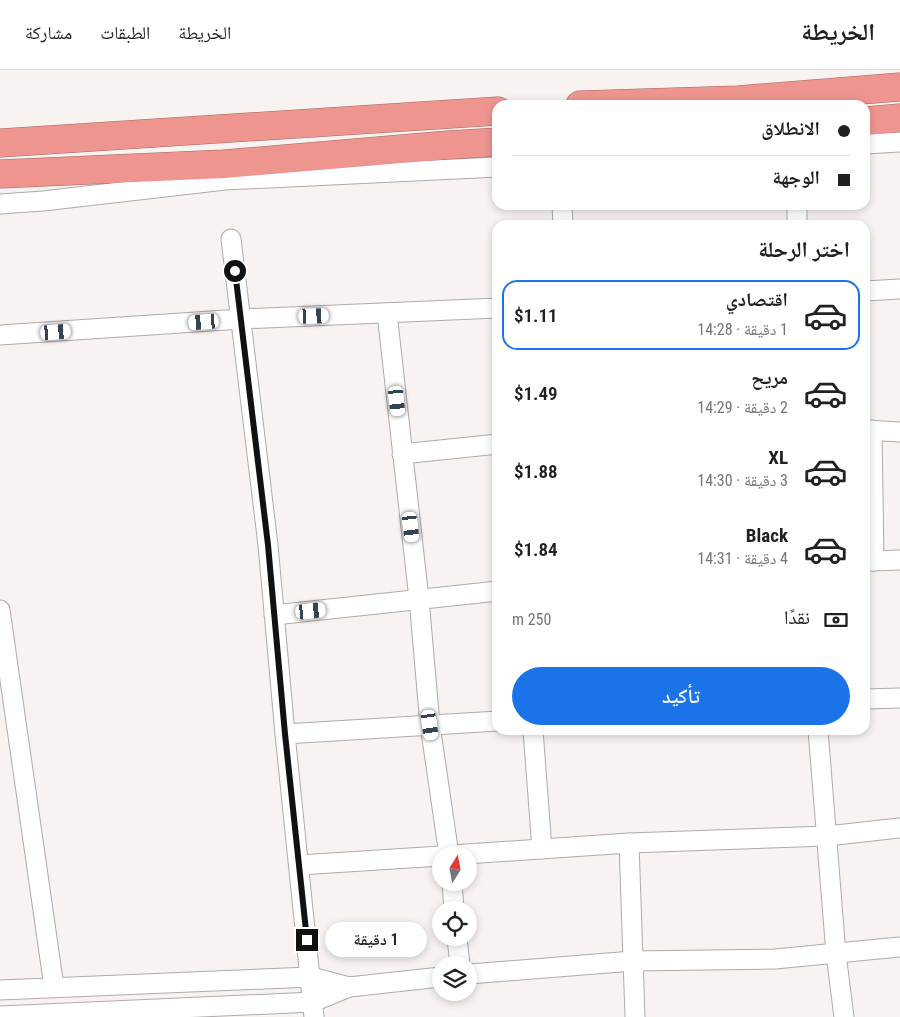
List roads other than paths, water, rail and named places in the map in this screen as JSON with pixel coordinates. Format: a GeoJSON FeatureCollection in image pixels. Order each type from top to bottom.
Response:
{"type":"FeatureCollection","features":[{"type":"Feature","properties":{"kind":"highway"},"geometry":{"type":"LineString","coordinates":[[738,100],[900,88]]}},
{"type":"Feature","properties":{"kind":"highway"},"geometry":{"type":"LineString","coordinates":[[0,143],[492,111]]}},
{"type":"Feature","properties":{"kind":"highway"},"geometry":{"type":"LineString","coordinates":[[870,121],[900,118]]}},
{"type":"Feature","properties":{"kind":"highway"},"geometry":{"type":"LineString","coordinates":[[0,174],[224,164],[448,144],[492,142]]}},
{"type":"Feature","properties":{"kind":"street"},"geometry":{"type":"LineString","coordinates":[[870,144],[900,142]]}},
{"type":"Feature","properties":{"kind":"street"},"geometry":{"type":"LineString","coordinates":[[0,204],[43,201],[225,180],[492,167]]}},
{"type":"Feature","properties":{"kind":"street"},"geometry":{"type":"LineString","coordinates":[[231,239],[274,615],[314,1009]]}},
{"type":"Feature","properties":{"kind":"street"},"geometry":{"type":"LineString","coordinates":[[870,291],[900,289]]}},
{"type":"Feature","properties":{"kind":"street"},"geometry":{"type":"LineString","coordinates":[[0,335],[240,319],[492,308]]}},
{"type":"Feature","properties":{"kind":"street"},"geometry":{"type":"LineString","coordinates":[[388,313],[419,599],[430,725],[449,846]]}},
{"type":"Feature","properties":{"kind":"street"},"geometry":{"type":"LineString","coordinates":[[870,430],[900,432]]}},
{"type":"Feature","properties":{"kind":"street"},"geometry":{"type":"LineString","coordinates":[[402,454],[492,445]]}},
{"type":"Feature","properties":{"kind":"street"},"geometry":{"type":"LineString","coordinates":[[870,561],[900,560]]}},
{"type":"Feature","properties":{"kind":"street"},"geometry":{"type":"LineString","coordinates":[[274,615],[492,591]]}},
{"type":"Feature","properties":{"kind":"street"},"geometry":{"type":"LineString","coordinates":[[0,610],[54,988]]}},
{"type":"Feature","properties":{"kind":"street"},"geometry":{"type":"LineString","coordinates":[[870,699],[900,698]]}},
{"type":"Feature","properties":{"kind":"street"},"geometry":{"type":"LineString","coordinates":[[285,734],[492,721]]}},
{"type":"Feature","properties":{"kind":"street"},"geometry":{"type":"LineString","coordinates":[[533,735],[542,849]]}},
{"type":"Feature","properties":{"kind":"street"},"geometry":{"type":"LineString","coordinates":[[818,735],[836,954],[844,1017]]}},
{"type":"Feature","properties":{"kind":"street"},"geometry":{"type":"LineString","coordinates":[[478,853],[629,843],[826,836],[900,828]]}},
{"type":"Feature","properties":{"kind":"street"},"geometry":{"type":"LineString","coordinates":[[629,843],[635,1017]]}},
{"type":"Feature","properties":{"kind":"street"},"geometry":{"type":"LineString","coordinates":[[299,865],[432,857]]}},
{"type":"Feature","properties":{"kind":"street"},"geometry":{"type":"LineString","coordinates":[[477,973],[633,961],[774,959],[900,946]]}},
{"type":"Feature","properties":{"kind":"street"},"geometry":{"type":"LineString","coordinates":[[0,990],[311,977],[349,987],[432,978]]}},
{"type":"Feature","properties":{"kind":"street"},"geometry":{"type":"LineString","coordinates":[[0,1016],[314,1009],[349,987]]}}]}
